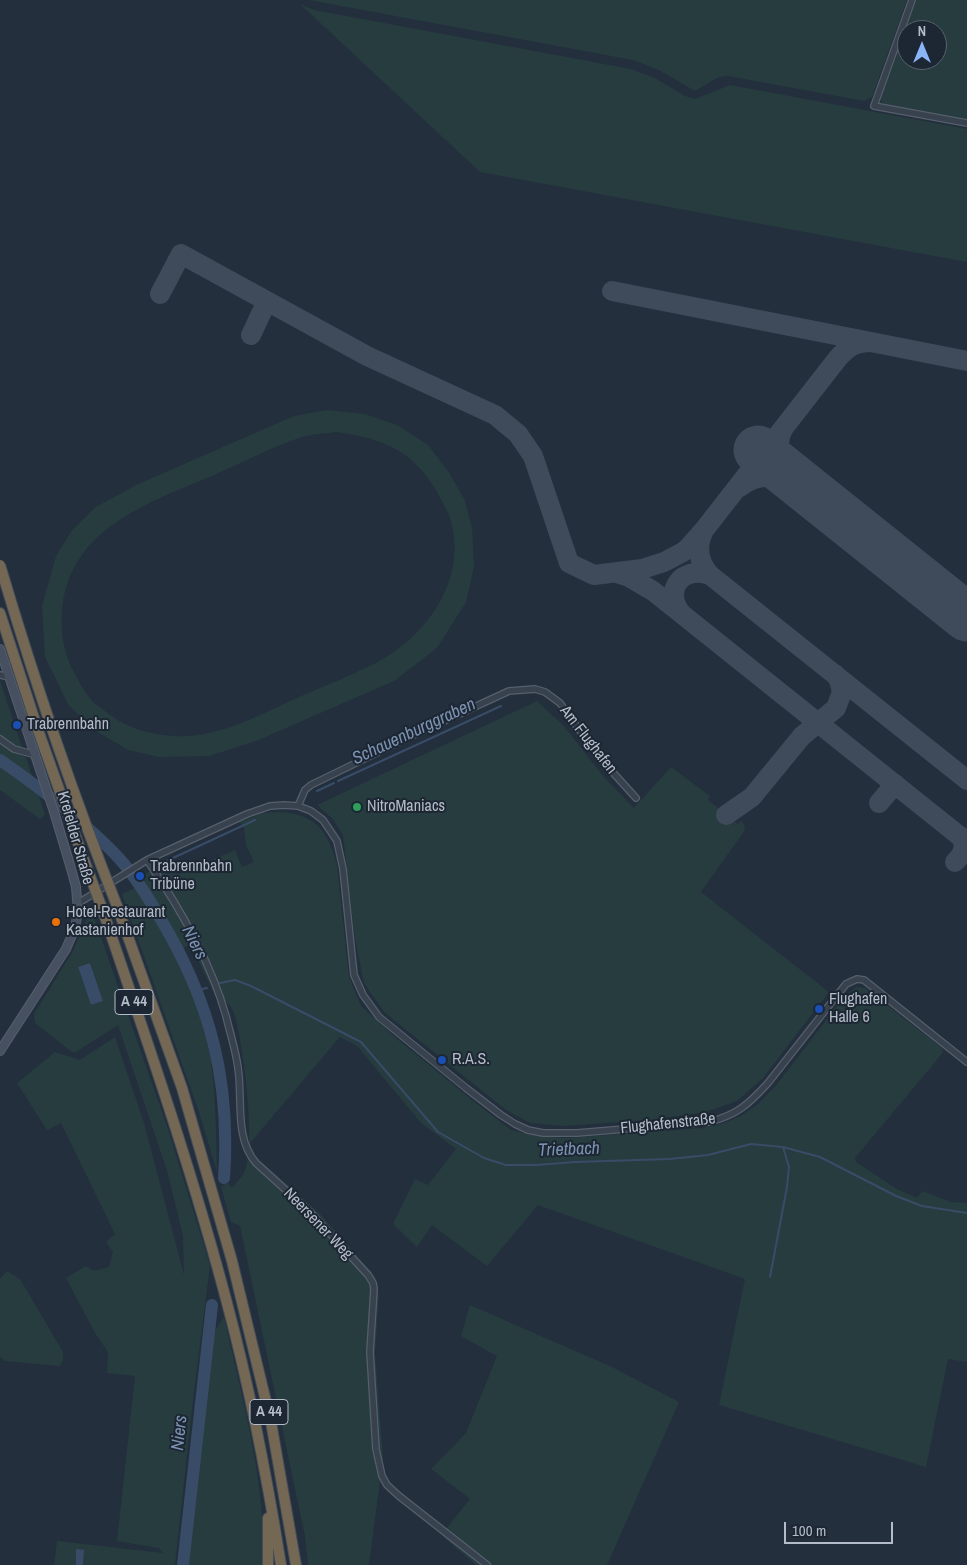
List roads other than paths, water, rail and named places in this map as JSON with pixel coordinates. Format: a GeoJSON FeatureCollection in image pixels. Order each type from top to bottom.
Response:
{"type":"FeatureCollection","features":[{"type":"Feature","properties":{"kind":"highway","name":"A 44"},"geometry":{"type":"LineString","coordinates":[[0,565],[34,674],[96,854],[117,906],[182,1088],[232,1261],[271,1422],[296,1565]]}},
{"type":"Feature","properties":{"kind":"highway","name":"A 44"},"geometry":{"type":"LineString","coordinates":[[0,613],[52,769],[103,911],[209,1236],[228,1304],[267,1479],[281,1565]]}},
{"type":"Feature","properties":{"kind":"highway"},"geometry":{"type":"LineString","coordinates":[[267,1479],[268,1565]]}},
{"type":"Feature","properties":{"kind":"street"},"geometry":{"type":"LineString","coordinates":[[912,0],[874,106],[967,124]]}},
{"type":"Feature","properties":{"kind":"street","name":"Krefelder Straße"},"geometry":{"type":"LineString","coordinates":[[0,649],[55,815],[73,876],[77,904],[76,922],[66,949],[0,1050]]}},
{"type":"Feature","properties":{"kind":"street"},"geometry":{"type":"LineString","coordinates":[[0,675],[9,676]]}},
{"type":"Feature","properties":{"kind":"street","name":"Am Flughafen"},"geometry":{"type":"LineString","coordinates":[[298,806],[305,790],[311,785],[509,691],[528,689],[545,692],[560,703],[598,756],[636,798]]}},
{"type":"Feature","properties":{"kind":"street"},"geometry":{"type":"LineString","coordinates":[[0,739],[14,749],[36,756]]}},
{"type":"Feature","properties":{"kind":"street","name":"Flughafenstraße"},"geometry":{"type":"LineString","coordinates":[[77,904],[147,860],[247,814],[270,806],[284,805],[298,806],[311,811],[322,820],[337,842],[343,869],[354,975],[363,995],[379,1017],[501,1116],[528,1130],[543,1133],[578,1133],[708,1122],[725,1118],[740,1110],[755,1098],[846,984],[857,979],[864,980],[967,1062]]}},
{"type":"Feature","properties":{"kind":"street","name":"Neersener Weg"},"geometry":{"type":"LineString","coordinates":[[147,860],[187,927],[209,970],[225,1014],[238,1068],[242,1134],[248,1152],[256,1163],[323,1226],[368,1275],[373,1283],[370,1341],[371,1379],[376,1449],[382,1476],[398,1496],[487,1565]]}},
{"type":"Feature","properties":{"kind":"water"},"geometry":{"type":"Polygon","coordinates":[[[0,755],[33,779],[38,793],[0,766],[0,755]]]}},
{"type":"Feature","properties":{"kind":"water"},"geometry":{"type":"Polygon","coordinates":[[[90,963],[103,1001],[91,1005],[78,967],[90,963]]]}},
{"type":"Feature","properties":{"kind":"water"},"geometry":{"type":"Polygon","coordinates":[[[76,1549],[84,1550],[83,1565],[76,1565],[76,1549]]]}},
{"type":"Feature","properties":{"kind":"waterway","name":"Schauenburggraben"},"geometry":{"type":"LineString","coordinates":[[338,781],[501,706]]}},
{"type":"Feature","properties":{"kind":"waterway","name":"Niers"},"geometry":{"type":"LineString","coordinates":[[0,760],[59,804],[114,853],[145,893],[177,949],[204,1011],[220,1075],[224,1108],[224,1178]]}},
{"type":"Feature","properties":{"kind":"waterway","name":"Schauenburggraben"},"geometry":{"type":"LineString","coordinates":[[317,791],[334,783]]}},
{"type":"Feature","properties":{"kind":"waterway","name":"Schauenburggraben"},"geometry":{"type":"LineString","coordinates":[[160,864],[255,820]]}},
{"type":"Feature","properties":{"kind":"waterway","name":"Trietbach"},"geometry":{"type":"LineString","coordinates":[[220,983],[235,980],[251,986],[361,1042],[438,1132],[484,1158],[506,1165],[670,1159],[708,1155],[751,1144],[783,1147],[820,1157],[896,1196],[922,1206],[967,1213]]}},
{"type":"Feature","properties":{"kind":"waterway","name":"Trietbach"},"geometry":{"type":"LineString","coordinates":[[197,990],[207,988]]}},
{"type":"Feature","properties":{"kind":"waterway"},"geometry":{"type":"LineString","coordinates":[[770,1277],[787,1187],[789,1167],[783,1147]]}},
{"type":"Feature","properties":{"kind":"waterway","name":"Niers"},"geometry":{"type":"LineString","coordinates":[[183,1565],[212,1305]]}},
{"type":"Feature","properties":{"kind":"place","name":"Trabrennbahn"},"geometry":{"type":"Point","coordinates":[17,725]}},
{"type":"Feature","properties":{"kind":"place","name":"NitroManiacs"},"geometry":{"type":"Point","coordinates":[357,807]}},
{"type":"Feature","properties":{"kind":"place","name":"Trabrennbahn Tribüne"},"geometry":{"type":"Point","coordinates":[140,876]}},
{"type":"Feature","properties":{"kind":"place","name":"Hotel-Restaurant Kastanienhof"},"geometry":{"type":"Point","coordinates":[56,922]}},
{"type":"Feature","properties":{"kind":"place","name":"Flughafen Halle 6"},"geometry":{"type":"Point","coordinates":[819,1009]}},
{"type":"Feature","properties":{"kind":"place","name":"R.A.S."},"geometry":{"type":"Point","coordinates":[442,1060]}}]}
